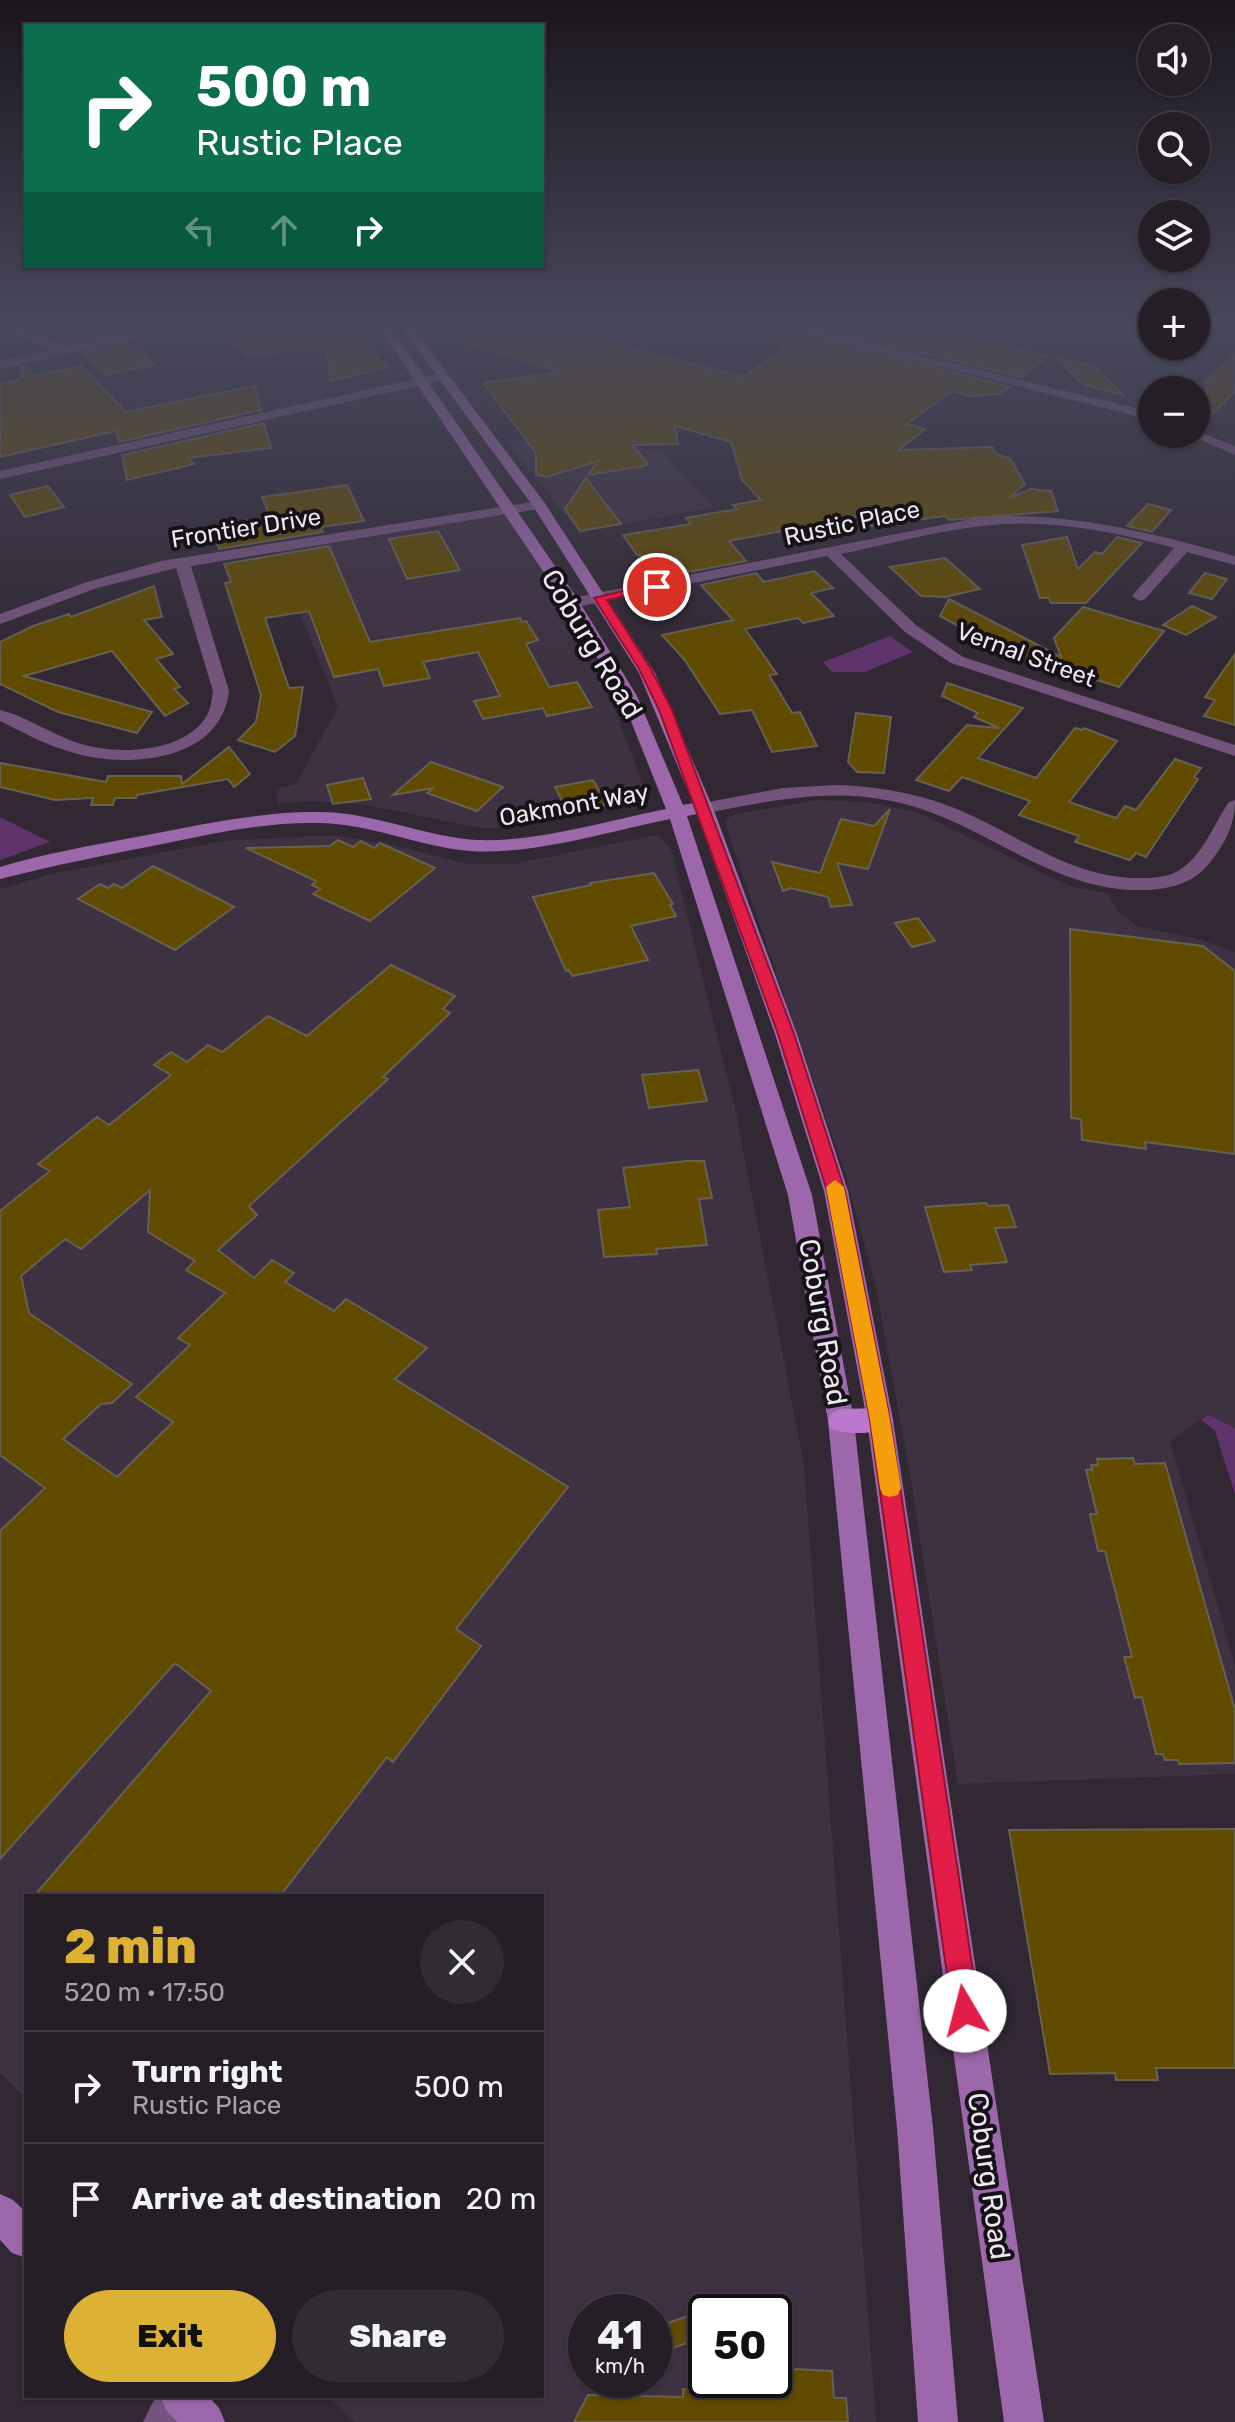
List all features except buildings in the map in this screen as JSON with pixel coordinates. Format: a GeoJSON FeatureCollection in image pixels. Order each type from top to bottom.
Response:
{"type":"FeatureCollection","features":[{"type":"Feature","properties":{"kind":"main road","name":"Coburg Road"},"geometry":{"type":"LineString","coordinates":[[457,435],[572,603],[629,696],[690,810],[786,1034],[836,1191],[880,1420],[1024,2422]]}},
{"type":"Feature","properties":{"kind":"main road","name":"Coburg Road"},"geometry":{"type":"LineString","coordinates":[[486,435],[539,505],[647,673],[665,710],[750,1032],[800,1195],[841,1421],[915,2128],[938,2422]]}},
{"type":"Feature","properties":{"kind":"main road","name":"Oakmont Way"},"geometry":{"type":"LineString","coordinates":[[0,873],[33,863],[234,824],[276,819],[318,817],[370,822],[458,844],[502,847],[690,810]]}},
{"type":"Feature","properties":{"kind":"main road"},"geometry":{"type":"LineString","coordinates":[[841,1421],[880,1420]]}},
{"type":"Feature","properties":{"kind":"main road"},"geometry":{"type":"LineString","coordinates":[[0,2213],[24,2237]]}},
{"type":"Feature","properties":{"kind":"main road"},"geometry":{"type":"LineString","coordinates":[[182,2398],[205,2422]]}},
{"type":"Feature","properties":{"kind":"street"},"geometry":{"type":"LineString","coordinates":[[0,475],[179,435]]}},
{"type":"Feature","properties":{"kind":"street"},"geometry":{"type":"LineString","coordinates":[[1210,439],[1232,446]]}},
{"type":"Feature","properties":{"kind":"street","name":"Frontier Drive"},"geometry":{"type":"LineString","coordinates":[[0,619],[92,585],[182,562],[539,505]]}},
{"type":"Feature","properties":{"kind":"street","name":"Rustic Place"},"geometry":{"type":"LineString","coordinates":[[572,603],[972,523],[1019,519],[1081,522],[1235,561]]}},
{"type":"Feature","properties":{"kind":"street"},"geometry":{"type":"LineString","coordinates":[[1140,596],[1184,546]]}},
{"type":"Feature","properties":{"kind":"street","name":"Vernal Street"},"geometry":{"type":"LineString","coordinates":[[831,552],[911,629],[957,660],[1235,751]]}},
{"type":"Feature","properties":{"kind":"street"},"geometry":{"type":"LineString","coordinates":[[0,715],[73,747],[104,754],[155,751],[182,743],[202,732],[221,710],[221,691],[182,562]]}},
{"type":"Feature","properties":{"kind":"street","name":"Oakmont Way"},"geometry":{"type":"LineString","coordinates":[[690,810],[810,789],[886,794],[950,813],[1072,875],[1130,885],[1164,882],[1186,874],[1199,864],[1235,806]]}},
{"type":"Feature","properties":{"kind":"street"},"geometry":{"type":"LineString","coordinates":[[163,2422],[179,2398]]}},
{"type":"Feature","properties":{"kind":"shaded area"},"geometry":{"type":"Polygon","coordinates":[[[569,435],[580,448],[661,450],[714,507],[579,533],[506,440],[569,435]]]}},
{"type":"Feature","properties":{"kind":"shaded area"},"geometry":{"type":"Polygon","coordinates":[[[507,511],[587,633],[647,796],[637,803],[519,826],[485,829],[366,805],[312,801],[278,803],[276,789],[296,784],[338,707],[274,548],[507,511]]]}},
{"type":"Feature","properties":{"kind":"shaded area"},"geometry":{"type":"Polygon","coordinates":[[[890,636],[913,652],[865,672],[832,672],[823,662],[890,636]]]}},
{"type":"Feature","properties":{"kind":"shaded area"},"geometry":{"type":"Polygon","coordinates":[[[817,800],[868,802],[919,813],[1070,886],[1109,894],[1117,911],[1137,926],[1202,940],[1235,952],[1235,1428],[1208,1415],[1170,1441],[1235,1665],[1235,1774],[958,1784],[911,1480],[876,1287],[844,1170],[725,824],[729,817],[736,814],[817,800]]]}},
{"type":"Feature","properties":{"kind":"shaded area"},"geometry":{"type":"Polygon","coordinates":[[[0,817],[50,842],[0,860],[0,817]]]}},
{"type":"Feature","properties":{"kind":"shaded area"},"geometry":{"type":"Polygon","coordinates":[[[331,835],[393,845],[467,864],[514,864],[658,835],[671,849],[735,1108],[804,1465],[876,2422],[355,2422],[330,2398],[544,2398],[544,1894],[24,1894],[24,2097],[0,2073],[0,889],[51,874],[223,841],[331,835]]]}},
{"type":"Feature","properties":{"kind":"shaded area"},"geometry":{"type":"Polygon","coordinates":[[[1208,1415],[1235,1428],[1235,1494],[1215,1431],[1201,1420],[1208,1415]]]}},
{"type":"Feature","properties":{"kind":"slow traffic"},"geometry":{"type":"LineString","coordinates":[[835,1187],[890,1488]]}},
{"type":"Feature","properties":{"kind":"route"},"geometry":{"type":"LineString","coordinates":[[657,587],[599,598],[645,669],[665,710],[786,1034],[836,1191],[880,1420],[965,2011]]}}]}
